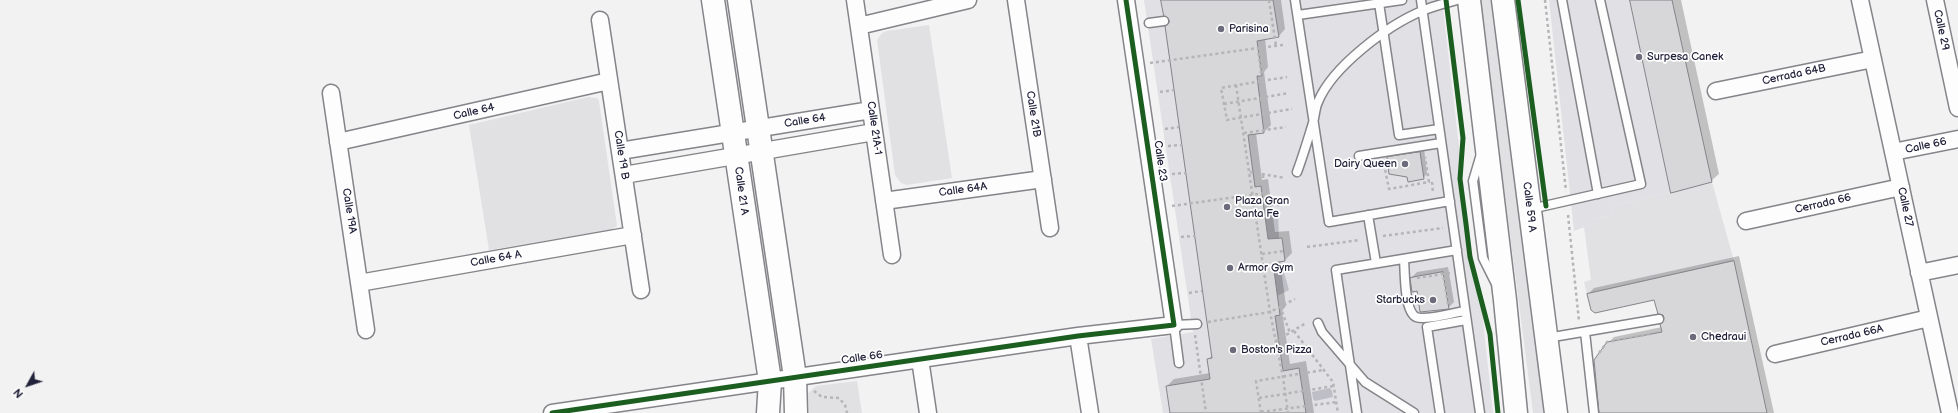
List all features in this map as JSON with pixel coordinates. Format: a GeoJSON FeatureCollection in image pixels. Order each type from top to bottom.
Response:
{"type":"FeatureCollection","features":[{"type":"Feature","properties":{"kind":"main road","name":"Calle 21 A"},"geometry":{"type":"LineString","coordinates":[[713,0],[770,381],[768,413]]}},
{"type":"Feature","properties":{"kind":"main road"},"geometry":{"type":"LineString","coordinates":[[739,0],[761,152],[803,384],[796,413]]}},
{"type":"Feature","properties":{"kind":"main road"},"geometry":{"type":"LineString","coordinates":[[1469,0],[1505,300],[1516,413]]}},
{"type":"Feature","properties":{"kind":"main road","name":"Calle 59 A"},"geometry":{"type":"LineString","coordinates":[[1503,0],[1556,413]]}},
{"type":"Feature","properties":{"kind":"street","name":"Calle 21A-1"},"geometry":{"type":"LineString","coordinates":[[855,0],[892,255]]}},
{"type":"Feature","properties":{"kind":"street"},"geometry":{"type":"LineString","coordinates":[[859,26],[968,0]]}},
{"type":"Feature","properties":{"kind":"street","name":"Calle 21B"},"geometry":{"type":"LineString","coordinates":[[1016,0],[1050,228]]}},
{"type":"Feature","properties":{"kind":"street","name":"Calle 23"},"geometry":{"type":"LineString","coordinates":[[1126,0],[1174,325]]}},
{"type":"Feature","properties":{"kind":"street","name":"Calle 27"},"geometry":{"type":"LineString","coordinates":[[1860,0],[1950,413]]}},
{"type":"Feature","properties":{"kind":"street","name":"Calle 29"},"geometry":{"type":"LineString","coordinates":[[1935,0],[1958,108]]}},
{"type":"Feature","properties":{"kind":"street","name":"Calle 19 B"},"geometry":{"type":"LineString","coordinates":[[600,20],[641,290]]}},
{"type":"Feature","properties":{"kind":"street","name":"Cerrada 64B"},"geometry":{"type":"LineString","coordinates":[[1716,91],[1873,59]]}},
{"type":"Feature","properties":{"kind":"street","name":"Calle 64"},"geometry":{"type":"LineString","coordinates":[[338,142],[609,81]]}},
{"type":"Feature","properties":{"kind":"street","name":"Calle 19A"},"geometry":{"type":"LineString","coordinates":[[331,93],[366,330]]}},
{"type":"Feature","properties":{"kind":"street","name":"Calle 64"},"geometry":{"type":"LineString","coordinates":[[620,152],[871,110]]}},
{"type":"Feature","properties":{"kind":"street","name":"Calle 64"},"geometry":{"type":"LineString","coordinates":[[624,175],[874,132]]}},
{"type":"Feature","properties":{"kind":"street","name":"Calle 66"},"geometry":{"type":"LineString","coordinates":[[1893,152],[1958,139]]}},
{"type":"Feature","properties":{"kind":"street","name":"Calle 64A"},"geometry":{"type":"LineString","coordinates":[[884,201],[1042,179]]}},
{"type":"Feature","properties":{"kind":"street","name":"Cerrada 66"},"geometry":{"type":"LineString","coordinates":[[1746,221],[1901,187]]}},
{"type":"Feature","properties":{"kind":"street","name":"Calle 64 A"},"geometry":{"type":"LineString","coordinates":[[359,283],[633,235]]}},
{"type":"Feature","properties":{"kind":"street"},"geometry":{"type":"LineString","coordinates":[[1919,273],[1958,265]]}},
{"type":"Feature","properties":{"kind":"street","name":"Cerrada 66A"},"geometry":{"type":"LineString","coordinates":[[1775,354],[1929,318]]}},
{"type":"Feature","properties":{"kind":"street","name":"Calle 66"},"geometry":{"type":"LineString","coordinates":[[552,413],[599,410],[770,381],[803,384],[920,359],[1078,336],[1174,325]]}},
{"type":"Feature","properties":{"kind":"street"},"geometry":{"type":"LineString","coordinates":[[1078,336],[1090,413]]}},
{"type":"Feature","properties":{"kind":"street"},"geometry":{"type":"LineString","coordinates":[[920,359],[928,413]]}},
{"type":"Feature","properties":{"kind":"lane"},"geometry":{"type":"LineString","coordinates":[[1295,0],[1329,222],[1450,201]]}},
{"type":"Feature","properties":{"kind":"lane"},"geometry":{"type":"LineString","coordinates":[[1298,15],[1402,0]]}},
{"type":"Feature","properties":{"kind":"lane"},"geometry":{"type":"LineString","coordinates":[[1421,0],[1480,413]]}},
{"type":"Feature","properties":{"kind":"lane"},"geometry":{"type":"LineString","coordinates":[[1297,172],[1314,121],[1318,102],[1328,84],[1345,64],[1369,43],[1396,23],[1422,11],[1457,0]]}},
{"type":"Feature","properties":{"kind":"lane"},"geometry":{"type":"LineString","coordinates":[[1562,0],[1598,194]]}},
{"type":"Feature","properties":{"kind":"lane"},"geometry":{"type":"LineString","coordinates":[[1530,209],[1641,184],[1600,0]]}},
{"type":"Feature","properties":{"kind":"lane"},"geometry":{"type":"LineString","coordinates":[[1379,3],[1399,135],[1439,129]]}},
{"type":"Feature","properties":{"kind":"lane"},"geometry":{"type":"LineString","coordinates":[[1149,23],[1164,21]]}},
{"type":"Feature","properties":{"kind":"lane"},"geometry":{"type":"LineString","coordinates":[[1359,156],[1441,143]]}},
{"type":"Feature","properties":{"kind":"lane"},"geometry":{"type":"LineString","coordinates":[[1368,215],[1376,263]]}},
{"type":"Feature","properties":{"kind":"lane"},"geometry":{"type":"LineString","coordinates":[[1357,413],[1336,270],[1457,250]]}},
{"type":"Feature","properties":{"kind":"lane"},"geometry":{"type":"LineString","coordinates":[[1404,258],[1408,304],[1411,312],[1417,318],[1465,311]]}},
{"type":"Feature","properties":{"kind":"lane"},"geometry":{"type":"LineString","coordinates":[[1546,338],[1659,318]]}},
{"type":"Feature","properties":{"kind":"lane"},"geometry":{"type":"LineString","coordinates":[[1440,413],[1427,327],[1466,320]]}},
{"type":"Feature","properties":{"kind":"lane"},"geometry":{"type":"LineString","coordinates":[[1318,323],[1322,332],[1365,382],[1414,413]]}},
{"type":"Feature","properties":{"kind":"lane"},"geometry":{"type":"LineString","coordinates":[[1180,363],[1174,325],[1197,324]]}},
{"type":"Feature","properties":{"kind":"lane"},"geometry":{"type":"LineString","coordinates":[[1583,332],[1589,367],[1594,413]]}},
{"type":"Feature","properties":{"kind":"path"},"geometry":{"type":"LineString","coordinates":[[1269,0],[1276,46]]}},
{"type":"Feature","properties":{"kind":"path"},"geometry":{"type":"LineString","coordinates":[[1545,0],[1566,193]]}},
{"type":"Feature","properties":{"kind":"path"},"geometry":{"type":"LineString","coordinates":[[1136,65],[1283,45]]}},
{"type":"Feature","properties":{"kind":"path"},"geometry":{"type":"LineString","coordinates":[[1258,48],[1262,81]]}},
{"type":"Feature","properties":{"kind":"path"},"geometry":{"type":"LineString","coordinates":[[1287,77],[1221,88],[1227,120],[1292,109]]}},
{"type":"Feature","properties":{"kind":"path"},"geometry":{"type":"LineString","coordinates":[[1236,85],[1270,312],[1283,377],[1288,413]]}},
{"type":"Feature","properties":{"kind":"path"},"geometry":{"type":"LineString","coordinates":[[1160,92],[1174,90]]}},
{"type":"Feature","properties":{"kind":"path"},"geometry":{"type":"LineString","coordinates":[[1224,104],[1289,93]]}},
{"type":"Feature","properties":{"kind":"path"},"geometry":{"type":"LineString","coordinates":[[1261,98],[1264,114]]}},
{"type":"Feature","properties":{"kind":"path"},"geometry":{"type":"LineString","coordinates":[[1165,128],[1179,127]]}},
{"type":"Feature","properties":{"kind":"path"},"geometry":{"type":"LineString","coordinates":[[1244,133],[1286,127]]}},
{"type":"Feature","properties":{"kind":"path"},"geometry":{"type":"LineString","coordinates":[[1168,146],[1182,146]]}},
{"type":"Feature","properties":{"kind":"path"},"geometry":{"type":"LineString","coordinates":[[1383,157],[1389,189],[1429,182],[1424,151]]}},
{"type":"Feature","properties":{"kind":"path"},"geometry":{"type":"LineString","coordinates":[[1250,172],[1285,178]]}},
{"type":"Feature","properties":{"kind":"path"},"geometry":{"type":"LineString","coordinates":[[1172,174],[1186,173]]}},
{"type":"Feature","properties":{"kind":"path"},"geometry":{"type":"LineString","coordinates":[[1263,175],[1266,205],[1281,205]]}},
{"type":"Feature","properties":{"kind":"path"},"geometry":{"type":"LineString","coordinates":[[1176,206],[1265,193]]}},
{"type":"Feature","properties":{"kind":"path"},"geometry":{"type":"LineString","coordinates":[[1568,215],[1583,332]]}},
{"type":"Feature","properties":{"kind":"path"},"geometry":{"type":"LineString","coordinates":[[1181,237],[1195,236]]}},
{"type":"Feature","properties":{"kind":"path"},"geometry":{"type":"LineString","coordinates":[[1262,254],[1284,251]]}},
{"type":"Feature","properties":{"kind":"path"},"geometry":{"type":"LineString","coordinates":[[1417,278],[1443,274]]}},
{"type":"Feature","properties":{"kind":"path"},"geometry":{"type":"LineString","coordinates":[[1189,293],[1202,291]]}},
{"type":"Feature","properties":{"kind":"path"},"geometry":{"type":"LineString","coordinates":[[1203,413],[1206,413],[1194,328],[1198,328],[1197,324],[1270,312],[1295,299]]}},
{"type":"Feature","properties":{"kind":"path"},"geometry":{"type":"LineString","coordinates":[[1280,306],[1290,333]]}},
{"type":"Feature","properties":{"kind":"path"},"geometry":{"type":"LineString","coordinates":[[1276,341],[1309,321]]}},
{"type":"Feature","properties":{"kind":"path"},"geometry":{"type":"LineString","coordinates":[[1294,331],[1333,382],[1338,413]]}},
{"type":"Feature","properties":{"kind":"path"},"geometry":{"type":"LineString","coordinates":[[1589,367],[1607,342],[1654,333]]}},
{"type":"Feature","properties":{"kind":"path"},"geometry":{"type":"LineString","coordinates":[[1323,370],[1256,381],[1261,413],[1287,408],[1337,402]]}},
{"type":"Feature","properties":{"kind":"path"},"geometry":{"type":"LineString","coordinates":[[803,384],[822,397],[839,398],[845,405],[847,413]]}},
{"type":"Feature","properties":{"kind":"path"},"geometry":{"type":"LineString","coordinates":[[1259,398],[1334,386]]}},
{"type":"Feature","properties":{"kind":"path"},"geometry":{"type":"LineString","coordinates":[[1306,390],[1309,406]]}},
{"type":"Feature","properties":{"kind":"shaded area"},"geometry":{"type":"Polygon","coordinates":[[[1144,0],[1442,0],[1472,258],[1481,302],[1493,413],[1163,413],[1151,339],[1193,332],[1144,0]]]}},
{"type":"Feature","properties":{"kind":"shaded area"},"geometry":{"type":"Polygon","coordinates":[[[1480,0],[1492,0],[1544,413],[1533,413],[1480,0]]]}},
{"type":"Feature","properties":{"kind":"shaded area"},"geometry":{"type":"Polygon","coordinates":[[[1549,0],[1672,0],[1712,182],[1612,206],[1613,215],[1593,219],[1593,224],[1574,231],[1549,0]]]}},
{"type":"Feature","properties":{"kind":"shaded area"},"geometry":{"type":"Polygon","coordinates":[[[929,25],[952,178],[907,185],[901,183],[895,175],[877,40],[882,33],[887,31],[929,25]]]}},
{"type":"Feature","properties":{"kind":"shaded area"},"geometry":{"type":"Polygon","coordinates":[[[588,97],[597,98],[599,101],[617,226],[611,230],[489,250],[469,125],[588,97]]]}},
{"type":"Feature","properties":{"kind":"shaded area"},"geometry":{"type":"Polygon","coordinates":[[[1712,182],[1734,261],[1587,294],[1584,282],[1591,280],[1584,227],[1593,224],[1593,219],[1613,215],[1612,206],[1712,182]]]}},
{"type":"Feature","properties":{"kind":"shaded area"},"geometry":{"type":"Polygon","coordinates":[[[1264,209],[1278,209],[1279,238],[1268,239],[1264,209]]]}},
{"type":"Feature","properties":{"kind":"shaded area"},"geometry":{"type":"Polygon","coordinates":[[[1281,262],[1289,290],[1277,296],[1273,263],[1281,262]]]}},
{"type":"Feature","properties":{"kind":"shaded area"},"geometry":{"type":"Polygon","coordinates":[[[857,381],[862,413],[809,413],[808,393],[816,386],[857,381]]]}},
{"type":"Feature","properties":{"kind":"shaded area"},"geometry":{"type":"Polygon","coordinates":[[[1330,388],[1333,397],[1315,401],[1313,399],[1312,392],[1330,388]]]}},
{"type":"Feature","properties":{"kind":"building","name":"Plaza Gran Santa Fe"},"geometry":{"type":"Polygon","coordinates":[[[1161,0],[1273,0],[1279,37],[1257,41],[1262,76],[1257,76],[1264,133],[1248,135],[1255,187],[1261,186],[1268,239],[1282,238],[1285,261],[1273,263],[1280,315],[1275,316],[1283,371],[1299,368],[1306,413],[1170,413],[1166,386],[1210,379],[1207,359],[1212,358],[1165,26],[1169,23],[1169,20],[1164,16],[1161,0]]]}},
{"type":"Feature","properties":{"kind":"building"},"geometry":{"type":"Polygon","coordinates":[[[1630,0],[1672,0],[1712,182],[1671,193],[1630,0]]]}},
{"type":"Feature","properties":{"kind":"building","name":"Dairy Queen"},"geometry":{"type":"Polygon","coordinates":[[[1420,152],[1424,179],[1408,182],[1407,177],[1389,174],[1387,157],[1420,152]]]}},
{"type":"Feature","properties":{"kind":"building","name":"Chedraui"},"geometry":{"type":"Polygon","coordinates":[[[1734,261],[1767,413],[1599,413],[1594,360],[1607,342],[1662,332],[1660,324],[1664,318],[1663,315],[1658,314],[1654,300],[1595,313],[1591,310],[1587,294],[1734,261]]]}},
{"type":"Feature","properties":{"kind":"building","name":"Starbucks"},"geometry":{"type":"Polygon","coordinates":[[[1443,272],[1449,309],[1420,312],[1417,291],[1412,292],[1410,278],[1443,272]]]}},
{"type":"Feature","properties":{"kind":"cycle path"},"geometry":{"type":"LineString","coordinates":[[552,413],[1078,336],[1174,325],[1126,0]]}},
{"type":"Feature","properties":{"kind":"cycle path"},"geometry":{"type":"LineString","coordinates":[[1446,0],[1463,138],[1460,179],[1470,257],[1490,334],[1498,413]]}},
{"type":"Feature","properties":{"kind":"cycle path"},"geometry":{"type":"LineString","coordinates":[[1518,0],[1546,206]]}},
{"type":"Feature","properties":{"kind":"place","name":"Parisina"},"geometry":{"type":"Point","coordinates":[1221,29]}},
{"type":"Feature","properties":{"kind":"place","name":"Surpesa Canek"},"geometry":{"type":"Point","coordinates":[1639,57]}},
{"type":"Feature","properties":{"kind":"place","name":"Dairy Queen"},"geometry":{"type":"Point","coordinates":[1405,164]}},
{"type":"Feature","properties":{"kind":"place","name":"Plaza Gran Santa Fe"},"geometry":{"type":"Point","coordinates":[1227,207]}},
{"type":"Feature","properties":{"kind":"place","name":"Armor Gym"},"geometry":{"type":"Point","coordinates":[1230,268]}},
{"type":"Feature","properties":{"kind":"place","name":"Starbucks"},"geometry":{"type":"Point","coordinates":[1433,300]}},
{"type":"Feature","properties":{"kind":"place","name":"Chedraui"},"geometry":{"type":"Point","coordinates":[1693,337]}},
{"type":"Feature","properties":{"kind":"place","name":"Boston's Pizza"},"geometry":{"type":"Point","coordinates":[1233,350]}}]}
